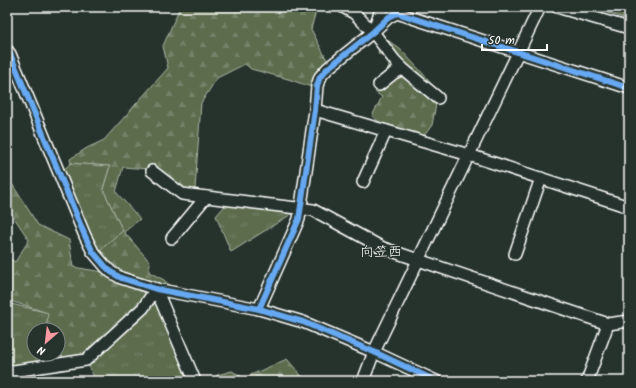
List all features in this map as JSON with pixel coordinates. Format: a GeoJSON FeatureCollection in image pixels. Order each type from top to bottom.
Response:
{"type":"FeatureCollection","features":[{"type":"Feature","properties":{"kind":"street"},"geometry":{"type":"LineString","coordinates":[[344,7],[354,13],[373,32],[403,69],[438,98]]}},
{"type":"Feature","properties":{"kind":"street"},"geometry":{"type":"LineString","coordinates":[[373,32],[382,7]]}},
{"type":"Feature","properties":{"kind":"street"},"geometry":{"type":"LineString","coordinates":[[363,381],[374,352],[540,7]]}},
{"type":"Feature","properties":{"kind":"street"},"geometry":{"type":"LineString","coordinates":[[557,7],[629,28]]}},
{"type":"Feature","properties":{"kind":"street"},"geometry":{"type":"LineString","coordinates":[[259,309],[299,219],[315,110],[317,86],[320,77],[328,68],[373,32],[389,17],[397,13],[629,88]]}},
{"type":"Feature","properties":{"kind":"street"},"geometry":{"type":"LineString","coordinates":[[7,50],[10,54],[85,236],[93,252],[111,272],[121,278],[156,289],[259,309],[303,322],[374,352],[436,381]]}},
{"type":"Feature","properties":{"kind":"street"},"geometry":{"type":"LineString","coordinates":[[379,85],[394,73],[403,69]]}},
{"type":"Feature","properties":{"kind":"street"},"geometry":{"type":"LineString","coordinates":[[315,110],[469,155],[629,207]]}},
{"type":"Feature","properties":{"kind":"street"},"geometry":{"type":"LineString","coordinates":[[363,182],[386,130]]}},
{"type":"Feature","properties":{"kind":"street"},"geometry":{"type":"LineString","coordinates":[[152,171],[182,194],[313,210],[383,248],[608,324],[629,321]]}},
{"type":"Feature","properties":{"kind":"street"},"geometry":{"type":"LineString","coordinates":[[515,254],[541,178]]}},
{"type":"Feature","properties":{"kind":"street"},"geometry":{"type":"LineString","coordinates":[[172,238],[206,197]]}},
{"type":"Feature","properties":{"kind":"street"},"geometry":{"type":"LineString","coordinates":[[7,372],[86,360],[143,308],[156,289]]}},
{"type":"Feature","properties":{"kind":"street"},"geometry":{"type":"LineString","coordinates":[[156,289],[195,381]]}},
{"type":"Feature","properties":{"kind":"street"},"geometry":{"type":"LineString","coordinates":[[588,381],[608,324]]}},
{"type":"Feature","properties":{"kind":"green space"},"geometry":{"type":"Polygon","coordinates":[[[180,7],[317,7],[311,29],[329,64],[317,89],[251,69],[245,64],[217,78],[201,103],[195,189],[179,191],[148,169],[123,167],[116,192],[140,219],[124,232],[150,262],[149,272],[164,280],[175,290],[148,301],[139,321],[93,353],[66,362],[66,322],[47,322],[48,313],[7,300],[7,257],[15,262],[29,240],[7,207],[7,176],[38,225],[69,240],[73,267],[103,272],[128,280],[96,255],[111,240],[123,231],[103,189],[110,166],[71,163],[70,159],[87,148],[104,140],[168,68],[163,46],[180,7]]]}},
{"type":"Feature","properties":{"kind":"green space"},"geometry":{"type":"Polygon","coordinates":[[[591,7],[629,7],[629,20],[591,7]]]}},
{"type":"Feature","properties":{"kind":"green space"},"geometry":{"type":"Polygon","coordinates":[[[380,41],[389,41],[401,50],[428,79],[437,99],[432,125],[424,136],[408,137],[379,122],[372,116],[382,97],[375,92],[383,83],[389,68],[389,56],[378,54],[380,41]]]}},
{"type":"Feature","properties":{"kind":"green space"},"geometry":{"type":"Polygon","coordinates":[[[71,163],[110,166],[103,189],[123,231],[96,255],[59,174],[71,163]]]}},
{"type":"Feature","properties":{"kind":"green space"},"geometry":{"type":"Polygon","coordinates":[[[230,200],[301,208],[231,252],[216,216],[230,200]]]}},
{"type":"Feature","properties":{"kind":"green space"},"geometry":{"type":"Polygon","coordinates":[[[156,289],[195,381],[96,381],[86,360],[139,321],[156,289]]]}},
{"type":"Feature","properties":{"kind":"green space"},"geometry":{"type":"Polygon","coordinates":[[[7,303],[49,313],[47,322],[26,322],[26,362],[54,362],[56,365],[7,372],[7,303]]]}},
{"type":"Feature","properties":{"kind":"green space"},"geometry":{"type":"Polygon","coordinates":[[[287,359],[306,381],[216,381],[217,375],[232,371],[244,378],[287,359]]]}},
{"type":"Feature","properties":{"kind":"green space"},"geometry":{"type":"Polygon","coordinates":[[[54,362],[65,362],[56,365],[54,362]]]}},
{"type":"Feature","properties":{"kind":"cycle path"},"geometry":{"type":"LineString","coordinates":[[259,309],[299,219],[315,110],[317,86],[320,77],[328,68],[373,32],[389,17],[397,13],[629,88]]}},
{"type":"Feature","properties":{"kind":"cycle path"},"geometry":{"type":"LineString","coordinates":[[7,50],[10,54],[85,236],[93,252],[111,272],[121,278],[156,289],[259,309],[303,322],[374,352],[436,381]]}},
{"type":"Feature","properties":{"kind":"district","name":"向笠西"},"geometry":{"type":"Point","coordinates":[381,251]}}]}
